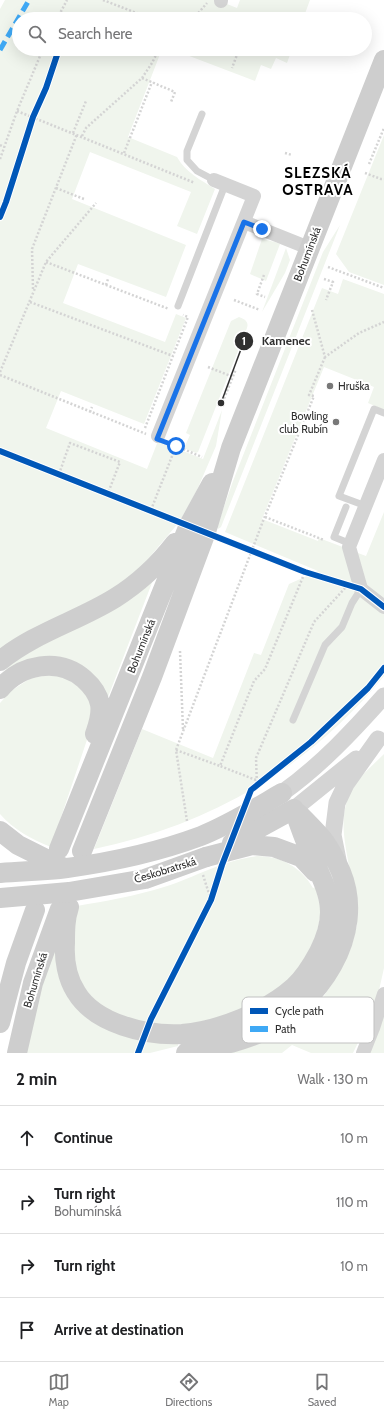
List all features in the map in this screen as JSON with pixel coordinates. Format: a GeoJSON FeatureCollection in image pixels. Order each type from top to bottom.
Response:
{"type":"FeatureCollection","features":[{"type":"Feature","properties":{"kind":"main road","name":"Bohumínská"},"geometry":{"type":"LineString","coordinates":[[84,851],[94,822],[152,678],[206,532],[231,448],[384,60]]}},
{"type":"Feature","properties":{"kind":"main road","name":"Bohumínská"},"geometry":{"type":"LineString","coordinates":[[59,849],[189,525],[231,448]]}},
{"type":"Feature","properties":{"kind":"main road"},"geometry":{"type":"LineString","coordinates":[[0,661],[23,645],[95,609],[128,590],[156,567],[189,525]]}},
{"type":"Feature","properties":{"kind":"main road"},"geometry":{"type":"LineString","coordinates":[[0,689],[7,681],[20,672],[38,667],[56,666],[76,672],[88,682],[96,692],[100,706],[100,716],[74,814]]}},
{"type":"Feature","properties":{"kind":"main road"},"geometry":{"type":"LineString","coordinates":[[282,793],[294,810],[322,839],[341,872],[348,901],[346,924],[338,953],[322,982],[310,997]]}},
{"type":"Feature","properties":{"kind":"main road","name":"Českobratrská"},"geometry":{"type":"LineString","coordinates":[[0,873],[66,869],[107,862],[161,849],[202,835],[242,816],[282,793]]}},
{"type":"Feature","properties":{"kind":"main road"},"geometry":{"type":"LineString","coordinates":[[294,810],[322,880]]}},
{"type":"Feature","properties":{"kind":"main road","name":"Českobratrská"},"geometry":{"type":"LineString","coordinates":[[0,898],[69,892],[145,879],[204,865],[294,810]]}},
{"type":"Feature","properties":{"kind":"main road"},"geometry":{"type":"LineString","coordinates":[[0,831],[18,845],[66,869]]}},
{"type":"Feature","properties":{"kind":"main road"},"geometry":{"type":"LineString","coordinates":[[204,865],[252,844],[274,847],[300,856],[322,880]]}},
{"type":"Feature","properties":{"kind":"main road","name":"Bohumínská"},"geometry":{"type":"LineString","coordinates":[[279,997],[295,986],[306,973],[316,958],[323,942],[328,926],[330,911],[328,896],[322,880]]}},
{"type":"Feature","properties":{"kind":"main road","name":"Bohumínská"},"geometry":{"type":"LineString","coordinates":[[17,1053],[33,983],[64,908],[64,950],[70,981],[76,993],[84,1002],[105,1017],[124,1026],[159,1034],[182,1034],[226,1025],[242,1018]]}},
{"type":"Feature","properties":{"kind":"main road","name":"Bohumínská"},"geometry":{"type":"LineString","coordinates":[[0,1023],[16,963],[36,910]]}},
{"type":"Feature","properties":{"kind":"main road"},"geometry":{"type":"LineString","coordinates":[[186,1053],[228,1044],[242,1039]]}},
{"type":"Feature","properties":{"kind":"street"},"geometry":{"type":"LineString","coordinates":[[158,437],[254,196],[220,182]]}},
{"type":"Feature","properties":{"kind":"street"},"geometry":{"type":"LineString","coordinates":[[244,222],[309,248]]}},
{"type":"Feature","properties":{"kind":"street"},"geometry":{"type":"LineString","coordinates":[[384,460],[350,547],[361,589],[384,607]]}},
{"type":"Feature","properties":{"kind":"street","name":"Českobratrská"},"geometry":{"type":"LineString","coordinates":[[282,793],[298,781],[358,726],[384,696]]}},
{"type":"Feature","properties":{"kind":"street"},"geometry":{"type":"LineString","coordinates":[[341,872],[333,835],[336,803],[346,784],[381,736]]}},
{"type":"Feature","properties":{"kind":"street","name":"Českobratrská"},"geometry":{"type":"LineString","coordinates":[[294,810],[381,736]]}},
{"type":"Feature","properties":{"kind":"street"},"geometry":{"type":"LineString","coordinates":[[374,1025],[384,994]]}},
{"type":"Feature","properties":{"kind":"street"},"geometry":{"type":"LineString","coordinates":[[363,1053],[367,1043]]}},
{"type":"Feature","properties":{"kind":"lane"},"geometry":{"type":"LineString","coordinates":[[176,309],[220,182],[197,171],[187,160],[187,151],[202,114]]}},
{"type":"Feature","properties":{"kind":"lane"},"geometry":{"type":"LineString","coordinates":[[366,506],[339,496],[374,409],[384,413]]}},
{"type":"Feature","properties":{"kind":"lane"},"geometry":{"type":"LineString","coordinates":[[346,507],[334,537],[350,547]]}},
{"type":"Feature","properties":{"kind":"lane"},"geometry":{"type":"LineString","coordinates":[[293,720],[325,645],[342,627],[352,603],[361,589]]}},
{"type":"Feature","properties":{"kind":"path"},"geometry":{"type":"LineString","coordinates":[[61,12],[67,0]]}},
{"type":"Feature","properties":{"kind":"path"},"geometry":{"type":"LineString","coordinates":[[103,0],[134,12]]}},
{"type":"Feature","properties":{"kind":"path"},"geometry":{"type":"LineString","coordinates":[[202,12],[217,0]]}},
{"type":"Feature","properties":{"kind":"path"},"geometry":{"type":"LineString","coordinates":[[0,159],[17,111],[40,56]]}},
{"type":"Feature","properties":{"kind":"path"},"geometry":{"type":"LineString","coordinates":[[82,136],[86,128],[142,78],[156,56]]}},
{"type":"Feature","properties":{"kind":"path"},"geometry":{"type":"LineString","coordinates":[[232,68],[236,56]]}},
{"type":"Feature","properties":{"kind":"path"},"geometry":{"type":"LineString","coordinates":[[142,78],[175,92],[171,102]]}},
{"type":"Feature","properties":{"kind":"path"},"geometry":{"type":"LineString","coordinates":[[124,153],[152,82]]}},
{"type":"Feature","properties":{"kind":"path"},"geometry":{"type":"LineString","coordinates":[[73,133],[86,101]]}},
{"type":"Feature","properties":{"kind":"path"},"geometry":{"type":"LineString","coordinates":[[30,125],[36,110]]}},
{"type":"Feature","properties":{"kind":"path"},"geometry":{"type":"LineString","coordinates":[[17,111],[124,153],[197,184]]}},
{"type":"Feature","properties":{"kind":"path"},"geometry":{"type":"LineString","coordinates":[[369,164],[384,128]]}},
{"type":"Feature","properties":{"kind":"path"},"geometry":{"type":"LineString","coordinates":[[33,292],[32,249],[77,134]]}},
{"type":"Feature","properties":{"kind":"path"},"geometry":{"type":"LineString","coordinates":[[0,145],[4,147]]}},
{"type":"Feature","properties":{"kind":"path"},"geometry":{"type":"LineString","coordinates":[[286,153],[292,155]]}},
{"type":"Feature","properties":{"kind":"path"},"geometry":{"type":"LineString","coordinates":[[366,173],[381,179],[384,178]]}},
{"type":"Feature","properties":{"kind":"path"},"geometry":{"type":"LineString","coordinates":[[56,188],[84,199]]}},
{"type":"Feature","properties":{"kind":"path"},"geometry":{"type":"LineString","coordinates":[[96,203],[46,262],[0,374],[90,412],[158,437],[202,457]]}},
{"type":"Feature","properties":{"kind":"path"},"geometry":{"type":"LineString","coordinates":[[46,262],[106,285],[176,309]]}},
{"type":"Feature","properties":{"kind":"path"},"geometry":{"type":"LineString","coordinates":[[328,267],[384,288]]}},
{"type":"Feature","properties":{"kind":"path"},"geometry":{"type":"LineString","coordinates":[[264,275],[257,294],[265,297]]}},
{"type":"Feature","properties":{"kind":"path"},"geometry":{"type":"LineString","coordinates":[[106,285],[108,279]]}},
{"type":"Feature","properties":{"kind":"path"},"geometry":{"type":"LineString","coordinates":[[324,279],[333,282],[326,300]]}},
{"type":"Feature","properties":{"kind":"path"},"geometry":{"type":"LineString","coordinates":[[234,300],[260,310]]}},
{"type":"Feature","properties":{"kind":"path"},"geometry":{"type":"LineString","coordinates":[[30,302],[188,362]]}},
{"type":"Feature","properties":{"kind":"path"},"geometry":{"type":"LineString","coordinates":[[312,310],[325,356]]}},
{"type":"Feature","properties":{"kind":"path"},"geometry":{"type":"LineString","coordinates":[[145,428],[188,317],[181,314]]}},
{"type":"Feature","properties":{"kind":"path"},"geometry":{"type":"LineString","coordinates":[[187,822],[176,750],[249,549],[265,517],[314,396],[309,395],[325,356],[359,333],[384,322]]}},
{"type":"Feature","properties":{"kind":"path"},"geometry":{"type":"LineString","coordinates":[[208,367],[233,377]]}},
{"type":"Feature","properties":{"kind":"path"},"geometry":{"type":"LineString","coordinates":[[221,406],[236,369]]}},
{"type":"Feature","properties":{"kind":"path"},"geometry":{"type":"LineString","coordinates":[[90,412],[92,407]]}},
{"type":"Feature","properties":{"kind":"path"},"geometry":{"type":"LineString","coordinates":[[59,474],[70,443],[120,462],[108,493]]}},
{"type":"Feature","properties":{"kind":"path"},"geometry":{"type":"LineString","coordinates":[[144,508],[154,512],[176,446]]}},
{"type":"Feature","properties":{"kind":"path"},"geometry":{"type":"LineString","coordinates":[[52,471],[66,477]]}},
{"type":"Feature","properties":{"kind":"path"},"geometry":{"type":"LineString","coordinates":[[101,491],[115,496]]}},
{"type":"Feature","properties":{"kind":"path"},"geometry":{"type":"LineString","coordinates":[[265,517],[350,547]]}},
{"type":"Feature","properties":{"kind":"path"},"geometry":{"type":"LineString","coordinates":[[249,549],[259,553]]}},
{"type":"Feature","properties":{"kind":"path"},"geometry":{"type":"LineString","coordinates":[[298,569],[312,574]]}},
{"type":"Feature","properties":{"kind":"path"},"geometry":{"type":"LineString","coordinates":[[220,766],[254,681],[266,669],[305,572]]}},
{"type":"Feature","properties":{"kind":"path"},"geometry":{"type":"LineString","coordinates":[[340,583],[361,589]]}},
{"type":"Feature","properties":{"kind":"path"},"geometry":{"type":"LineString","coordinates":[[251,790],[258,782],[256,758],[314,622],[347,585]]}},
{"type":"Feature","properties":{"kind":"path"},"geometry":{"type":"LineString","coordinates":[[180,645],[183,732]]}},
{"type":"Feature","properties":{"kind":"path"},"geometry":{"type":"LineString","coordinates":[[176,750],[258,782]]}},
{"type":"Feature","properties":{"kind":"path"},"geometry":{"type":"LineString","coordinates":[[204,865],[211,900]]}},
{"type":"Feature","properties":{"kind":"path"},"geometry":{"type":"LineString","coordinates":[[208,906],[215,886]]}},
{"type":"Feature","properties":{"kind":"shaded area"},"geometry":{"type":"Polygon","coordinates":[[[5,0],[217,0],[237,8],[240,0],[310,0],[306,12],[12,12],[12,56],[159,56],[128,137],[177,157],[184,167],[215,189],[197,234],[177,226],[191,192],[90,152],[72,199],[186,245],[166,297],[78,264],[63,303],[165,342],[176,314],[186,318],[144,424],[61,391],[46,428],[147,469],[158,441],[203,459],[222,410],[216,446],[197,490],[180,521],[137,572],[112,593],[0,655],[0,9],[5,0]]]}},
{"type":"Feature","properties":{"kind":"shaded area"},"geometry":{"type":"Polygon","coordinates":[[[189,56],[290,56],[287,63],[276,58],[271,69],[261,65],[255,81],[189,56]]]}},
{"type":"Feature","properties":{"kind":"shaded area"},"geometry":{"type":"Polygon","coordinates":[[[384,135],[384,285],[349,272],[336,254],[384,135]]]}},
{"type":"Feature","properties":{"kind":"shaded area"},"geometry":{"type":"Polygon","coordinates":[[[340,225],[221,527],[218,529],[217,527],[233,481],[323,252],[340,225]]]}},
{"type":"Feature","properties":{"kind":"shaded area"},"geometry":{"type":"Polygon","coordinates":[[[262,239],[280,244],[266,281],[250,274],[262,239]]]}},
{"type":"Feature","properties":{"kind":"shaded area"},"geometry":{"type":"Polygon","coordinates":[[[286,248],[290,260],[285,273],[262,312],[286,248]]]}},
{"type":"Feature","properties":{"kind":"shaded area"},"geometry":{"type":"Polygon","coordinates":[[[343,279],[384,294],[384,410],[368,403],[374,387],[324,367],[262,519],[318,541],[319,538],[348,549],[350,557],[358,553],[366,556],[384,512],[384,676],[355,709],[323,738],[290,765],[254,788],[217,808],[178,825],[137,838],[94,849],[142,729],[213,758],[254,653],[261,655],[289,584],[318,571],[225,532],[322,288],[338,294],[343,279]]]}},
{"type":"Feature","properties":{"kind":"shaded area"},"geometry":{"type":"Polygon","coordinates":[[[239,317],[246,321],[247,328],[198,452],[196,453],[184,448],[190,435],[186,433],[231,321],[239,317]]]}},
{"type":"Feature","properties":{"kind":"shaded area"},"geometry":{"type":"Polygon","coordinates":[[[155,575],[108,697],[91,673],[0,675],[12,663],[155,575]]]}},
{"type":"Feature","properties":{"kind":"shaded area"},"geometry":{"type":"Polygon","coordinates":[[[61,673],[91,697],[93,722],[51,847],[23,834],[5,820],[0,814],[0,703],[11,691],[31,678],[61,673]]]}},
{"type":"Feature","properties":{"kind":"shaded area"},"geometry":{"type":"Polygon","coordinates":[[[384,754],[384,968],[374,1010],[374,997],[323,997],[337,976],[351,948],[357,925],[357,900],[348,867],[344,820],[345,809],[353,788],[384,754]]]}},
{"type":"Feature","properties":{"kind":"shaded area"},"geometry":{"type":"Polygon","coordinates":[[[257,856],[274,858],[290,864],[303,874],[313,888],[316,887],[321,912],[315,942],[299,971],[278,991],[266,997],[242,997],[242,1009],[230,1015],[181,1026],[143,1024],[106,1010],[80,986],[71,952],[77,906],[153,890],[176,883],[221,865],[257,856]]]}},
{"type":"Feature","properties":{"kind":"shaded area"},"geometry":{"type":"Polygon","coordinates":[[[55,947],[70,997],[178,1042],[178,1046],[150,1053],[26,1053],[35,1007],[55,947]]]}},
{"type":"Feature","properties":{"kind":"shaded area"},"geometry":{"type":"Polygon","coordinates":[[[384,1012],[384,1053],[370,1053],[384,1012]]]}},
{"type":"Feature","properties":{"kind":"shaded area"},"geometry":{"type":"Polygon","coordinates":[[[243,1043],[358,1043],[353,1053],[311,1053],[292,1045],[282,1053],[221,1053],[243,1043]]]}},
{"type":"Feature","properties":{"kind":"marked path"},"geometry":{"type":"LineString","coordinates":[[22,12],[29,0]]}},
{"type":"Feature","properties":{"kind":"marked path"},"geometry":{"type":"LineString","coordinates":[[0,50],[12,29]]}},
{"type":"Feature","properties":{"kind":"cycle path"},"geometry":{"type":"LineString","coordinates":[[0,217],[33,117],[46,88],[57,56]]}},
{"type":"Feature","properties":{"kind":"cycle path"},"geometry":{"type":"LineString","coordinates":[[0,451],[305,572],[361,589],[384,607]]}},
{"type":"Feature","properties":{"kind":"cycle path"},"geometry":{"type":"LineString","coordinates":[[138,1053],[151,1019],[211,900],[222,865],[251,790],[311,742],[368,688],[384,668]]}},
{"type":"Feature","properties":{"kind":"place","name":"Hruška"},"geometry":{"type":"Point","coordinates":[330,386]}},
{"type":"Feature","properties":{"kind":"place","name":"Kamenec"},"geometry":{"type":"Point","coordinates":[221,403]}},
{"type":"Feature","properties":{"kind":"place","name":"Bowling club Rubín"},"geometry":{"type":"Point","coordinates":[336,422]}},
{"type":"Feature","properties":{"kind":"district","name":"SLEZSKÁ OSTRAVA"},"geometry":{"type":"Point","coordinates":[318,182]}},
{"type":"Feature","properties":{"kind":"route"},"geometry":{"type":"LineString","coordinates":[[176,446],[157,439],[244,222],[262,229]]}}]}
